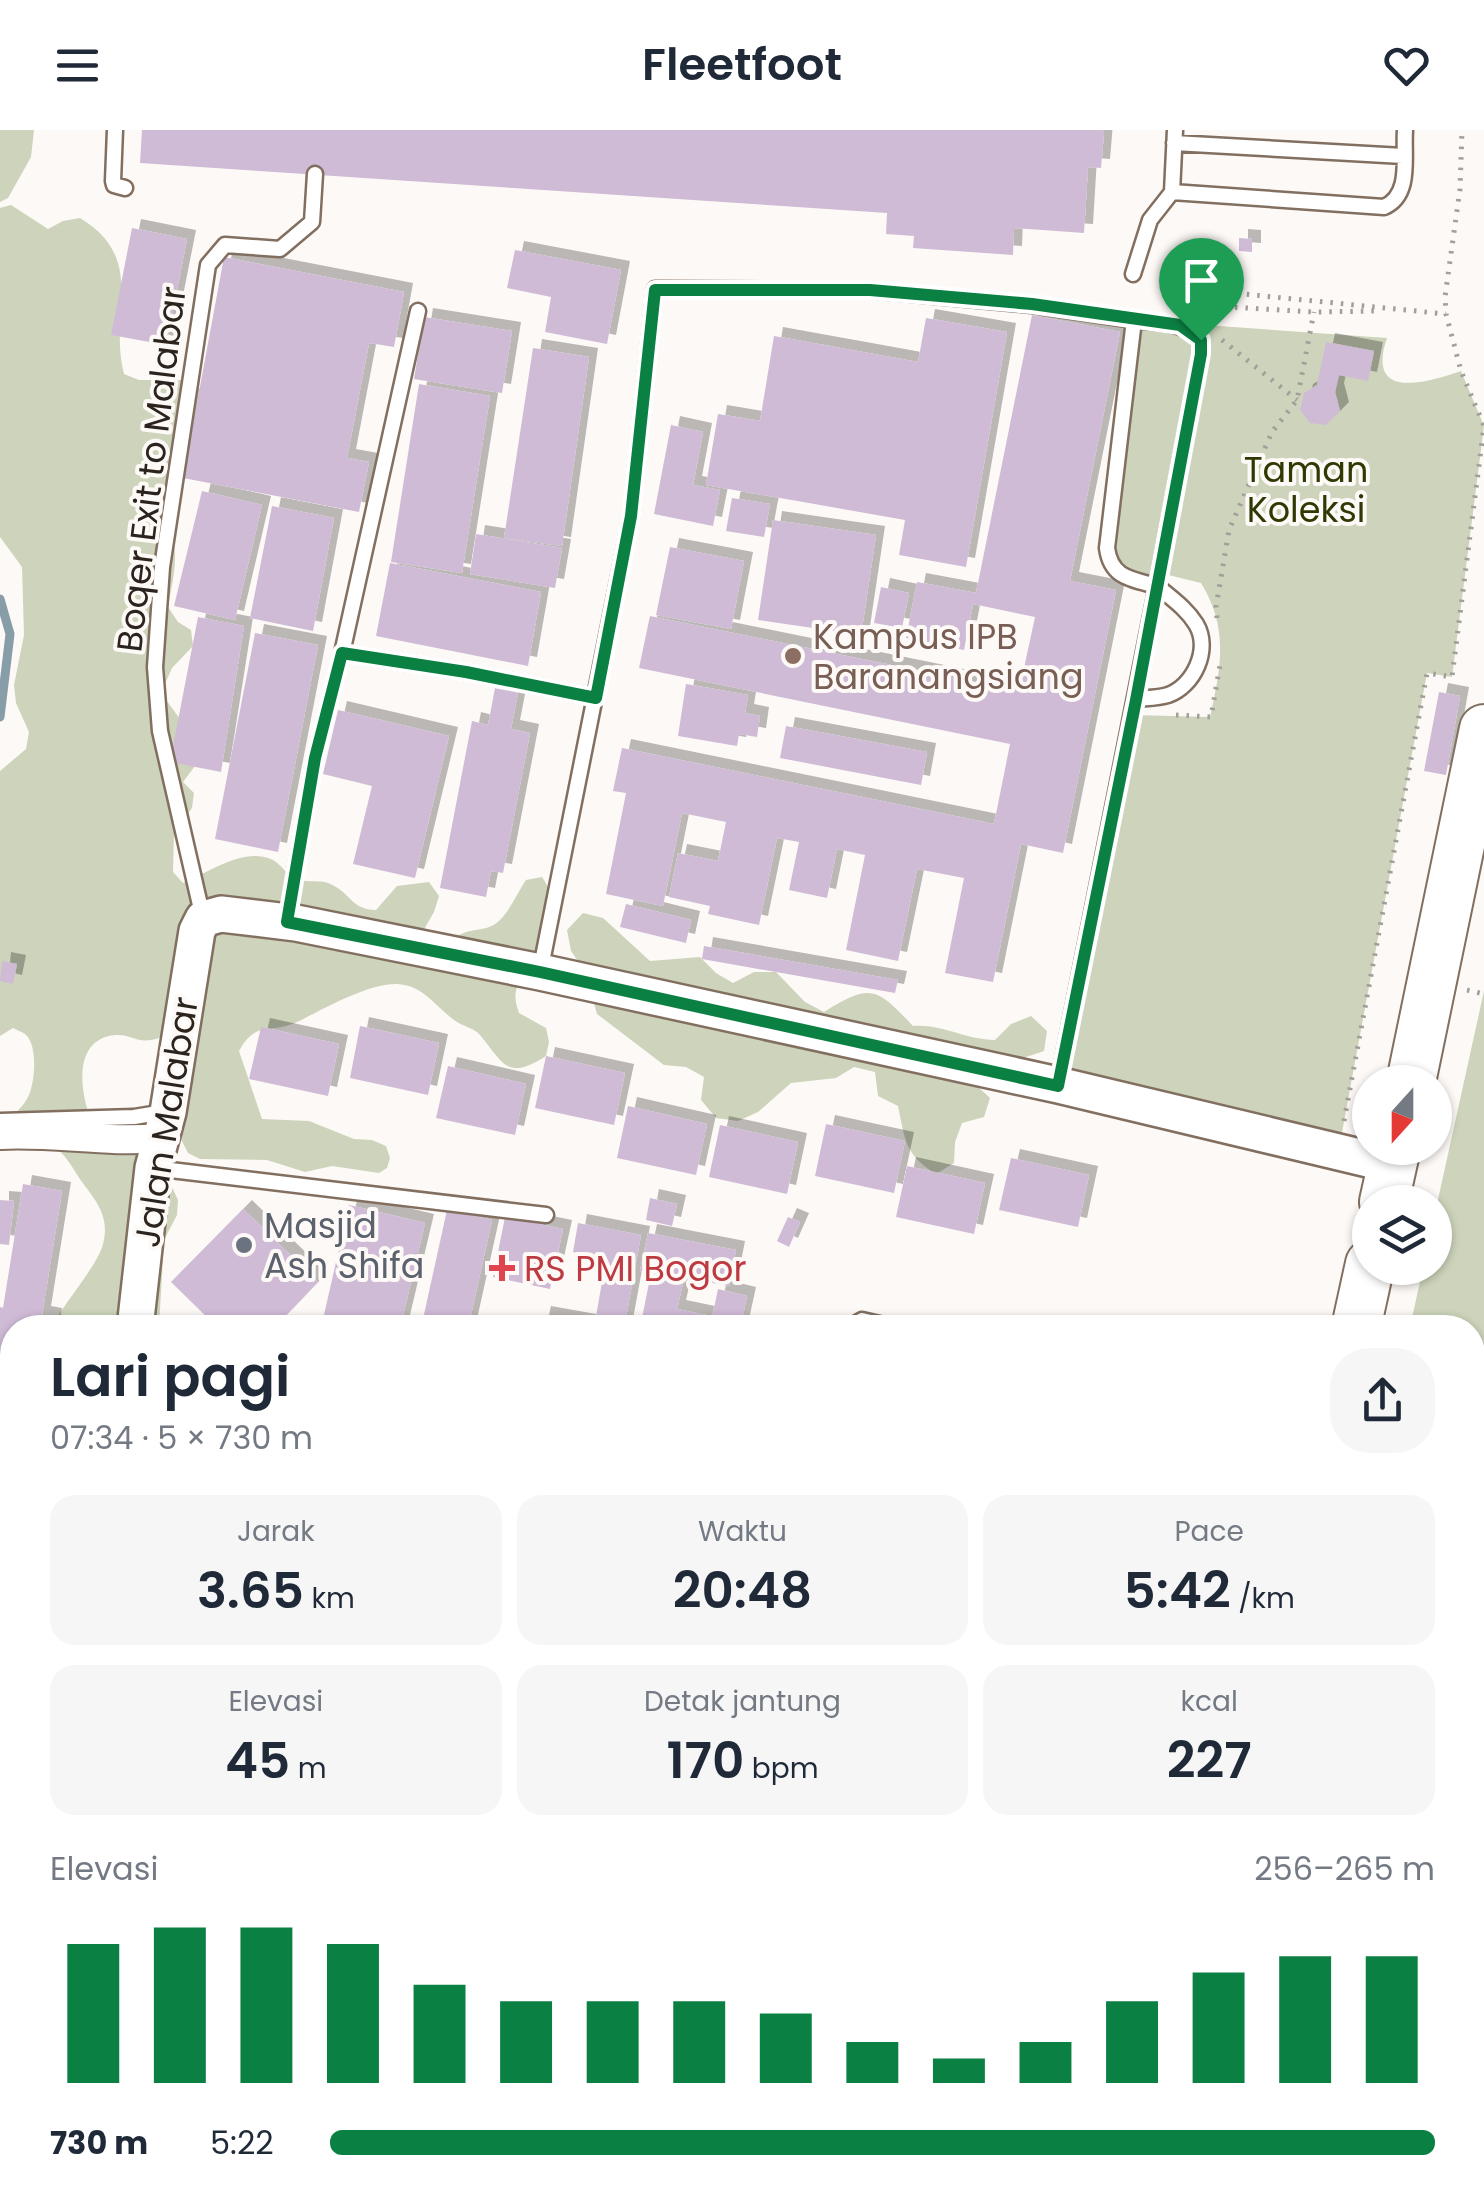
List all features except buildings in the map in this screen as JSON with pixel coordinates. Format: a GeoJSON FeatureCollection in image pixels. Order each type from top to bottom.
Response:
{"type":"FeatureCollection","features":[{"type":"Feature","properties":{"kind":"highway"},"geometry":{"type":"LineString","coordinates":[[1416,1065],[1484,729]]}},
{"type":"Feature","properties":{"kind":"highway"},"geometry":{"type":"LineString","coordinates":[[1436,1065],[1484,842]]}},
{"type":"Feature","properties":{"kind":"highway"},"geometry":{"type":"LineString","coordinates":[[1359,1315],[1365,1285]]}},
{"type":"Feature","properties":{"kind":"highway"},"geometry":{"type":"LineString","coordinates":[[1383,1315],[1389,1285]]}},
{"type":"Feature","properties":{"kind":"street"},"geometry":{"type":"LineString","coordinates":[[204,919],[221,914],[287,922],[540,972],[1058,1086],[1338,1154],[1400,1173]]}},
{"type":"Feature","properties":{"kind":"street","name":"Jalan Malabar"},"geometry":{"type":"LineString","coordinates":[[137,1315],[160,1139],[197,932],[204,919]]}},
{"type":"Feature","properties":{"kind":"street"},"geometry":{"type":"LineString","coordinates":[[0,1134],[41,1133],[124,1141],[160,1139]]}},
{"type":"Feature","properties":{"kind":"lane"},"geometry":{"type":"LineString","coordinates":[[116,130],[113,181],[114,186],[125,188]]}},
{"type":"Feature","properties":{"kind":"lane"},"geometry":{"type":"LineString","coordinates":[[1172,192],[1384,207],[1396,202],[1403,190],[1405,130]]}},
{"type":"Feature","properties":{"kind":"lane"},"geometry":{"type":"LineString","coordinates":[[1132,274],[1150,220],[1172,192],[1174,137],[1403,156]]}},
{"type":"Feature","properties":{"kind":"lane","name":"Boqer Exit to Malabar"},"geometry":{"type":"LineString","coordinates":[[204,919],[160,732],[155,667],[162,567],[208,264],[225,245],[280,249],[312,222],[314,174]]}},
{"type":"Feature","properties":{"kind":"lane"},"geometry":{"type":"LineString","coordinates":[[540,972],[631,516],[655,290],[870,290],[1032,304],[1180,325],[1201,340],[1201,354],[1058,1086]]}},
{"type":"Feature","properties":{"kind":"lane"},"geometry":{"type":"LineString","coordinates":[[287,922],[315,758],[418,312]]}},
{"type":"Feature","properties":{"kind":"lane"},"geometry":{"type":"LineString","coordinates":[[1134,320],[1106,548],[1108,562],[1115,572],[1156,586],[1183,608],[1199,628],[1201,652],[1193,676],[1181,689],[1135,707]]}},
{"type":"Feature","properties":{"kind":"lane"},"geometry":{"type":"LineString","coordinates":[[342,653],[596,698]]}},
{"type":"Feature","properties":{"kind":"lane"},"geometry":{"type":"LineString","coordinates":[[0,1122],[134,1117],[160,1139],[546,1215]]}},
{"type":"Feature","properties":{"kind":"path"},"geometry":{"type":"LineString","coordinates":[[1338,1154],[1427,673],[1452,677],[1471,538],[1484,426],[1462,371],[1445,297],[1460,190],[1462,130]]}},
{"type":"Feature","properties":{"kind":"path"},"geometry":{"type":"LineString","coordinates":[[1296,400],[1210,330],[1213,291],[1446,314]]}},
{"type":"Feature","properties":{"kind":"path"},"geometry":{"type":"LineString","coordinates":[[1212,306],[1446,314]]}},
{"type":"Feature","properties":{"kind":"path"},"geometry":{"type":"LineString","coordinates":[[1218,630],[1216,607],[1229,530],[1272,432],[1296,400],[1314,312]]}},
{"type":"Feature","properties":{"kind":"path"},"geometry":{"type":"LineString","coordinates":[[1135,707],[1211,717],[1222,665],[1220,648]]}},
{"type":"Feature","properties":{"kind":"green space"},"geometry":{"type":"Polygon","coordinates":[[[0,130],[34,130],[31,157],[8,198],[0,202],[0,130]]]}},
{"type":"Feature","properties":{"kind":"green space"},"geometry":{"type":"Polygon","coordinates":[[[11,205],[48,229],[80,218],[101,234],[120,270],[120,352],[124,374],[139,380],[187,380],[213,398],[215,443],[161,497],[158,513],[174,546],[168,607],[178,622],[191,630],[193,646],[172,668],[161,693],[201,758],[183,782],[194,793],[192,808],[174,832],[173,872],[183,883],[239,858],[262,857],[276,862],[294,878],[331,884],[358,905],[376,910],[397,886],[429,882],[439,896],[419,938],[445,948],[460,935],[500,920],[526,880],[542,877],[551,898],[536,958],[518,985],[515,997],[519,1013],[546,1028],[546,1056],[533,1063],[507,1066],[477,1033],[454,1020],[421,992],[397,984],[346,998],[287,1026],[258,1031],[239,1051],[262,1119],[309,1121],[354,1139],[386,1146],[390,1158],[387,1168],[379,1173],[332,1166],[305,1172],[267,1160],[200,1159],[188,1153],[179,1135],[171,1033],[150,1040],[117,1035],[97,1041],[89,1050],[82,1076],[94,1127],[124,1135],[173,1189],[178,1200],[177,1215],[164,1240],[160,1315],[59,1315],[100,1252],[105,1234],[103,1218],[62,1153],[10,1125],[30,1093],[34,1067],[33,1049],[26,1035],[13,1028],[0,1036],[0,771],[26,749],[29,732],[16,703],[14,685],[24,635],[22,567],[0,537],[0,208],[11,205]]]}},
{"type":"Feature","properties":{"kind":"green space","name":"Taman Koleksi"},"geometry":{"type":"Polygon","coordinates":[[[1134,320],[1387,338],[1383,358],[1385,372],[1392,379],[1418,382],[1461,371],[1484,426],[1452,677],[1427,673],[1338,1154],[1058,1085],[1133,715],[1210,717],[1219,665],[1216,616],[1201,583],[1160,573],[1157,586],[1109,562],[1134,320]]]}},
{"type":"Feature","properties":{"kind":"green space"},"geometry":{"type":"Polygon","coordinates":[[[583,913],[603,918],[650,961],[700,957],[733,983],[754,972],[776,972],[805,1002],[824,1012],[853,996],[873,994],[891,1004],[913,1026],[995,1040],[1011,1024],[1031,1016],[1047,1031],[1044,1051],[1023,1058],[999,1058],[975,1084],[990,1098],[984,1117],[962,1123],[955,1142],[954,1163],[936,1174],[912,1153],[898,1106],[878,1096],[875,1072],[854,1067],[836,1078],[791,1083],[758,1112],[738,1121],[716,1118],[701,1100],[704,1077],[686,1067],[664,1065],[597,1014],[585,971],[571,951],[567,930],[583,913]]]}},
{"type":"Feature","properties":{"kind":"green space"},"geometry":{"type":"Polygon","coordinates":[[[1484,991],[1484,1315],[1413,1315],[1419,1285],[1452,1285],[1452,1185],[1441,1185],[1446,1165],[1452,1165],[1452,1136],[1484,991]]]}},
{"type":"Feature","properties":{"kind":"waterway"},"geometry":{"type":"LineString","coordinates":[[0,599],[10,634],[0,717]]}},
{"type":"Feature","properties":{"kind":"place","name":"Kampus IPB Baranangsiang"},"geometry":{"type":"Point","coordinates":[793,656]}},
{"type":"Feature","properties":{"kind":"place","name":"Masjid Ash Shifa"},"geometry":{"type":"Point","coordinates":[244,1245]}},
{"type":"Feature","properties":{"kind":"place","name":"RS PMI Bogor"},"geometry":{"type":"Point","coordinates":[502,1268]}},
{"type":"Feature","properties":{"kind":"route"},"geometry":{"type":"LineString","coordinates":[[655,290],[870,290],[1032,304],[1180,325],[1201,340],[1136,700],[1058,1086],[540,972],[287,922],[315,758],[342,653],[596,698],[631,516],[655,290]]}}]}
